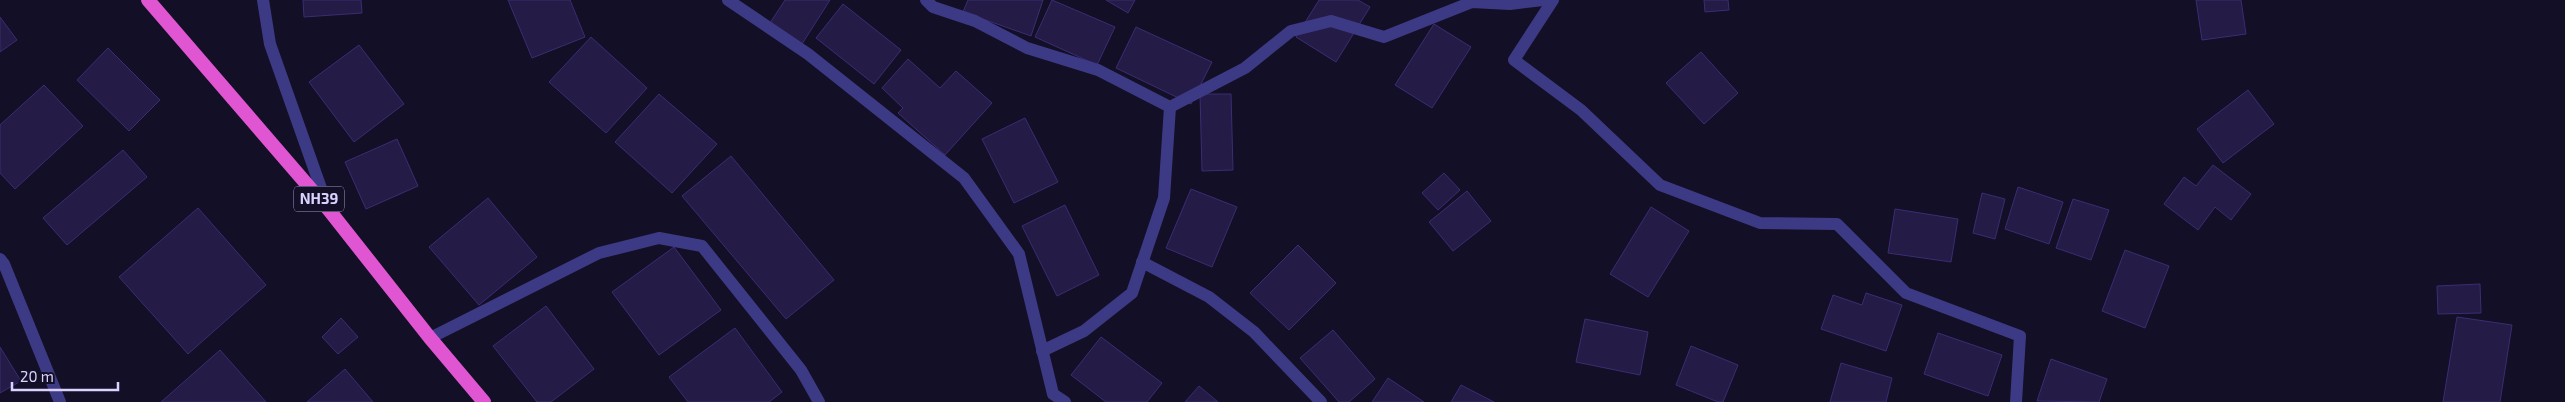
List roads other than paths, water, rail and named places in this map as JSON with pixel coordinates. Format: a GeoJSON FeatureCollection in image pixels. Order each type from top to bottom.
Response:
{"type":"FeatureCollection","features":[{"type":"Feature","properties":{"kind":"highway","name":"NH39"},"geometry":{"type":"LineString","coordinates":[[148,0],[157,6],[329,210],[430,338],[484,402]]}},
{"type":"Feature","properties":{"kind":"street"},"geometry":{"type":"LineString","coordinates":[[264,0],[270,44],[329,210]]}},
{"type":"Feature","properties":{"kind":"street"},"geometry":{"type":"LineString","coordinates":[[728,0],[808,54],[964,178],[1019,254],[1053,394],[1066,402]]}},
{"type":"Feature","properties":{"kind":"street"},"geometry":{"type":"LineString","coordinates":[[926,0],[933,7],[975,21],[1027,48],[1098,70],[1170,107]]}},
{"type":"Feature","properties":{"kind":"street"},"geometry":{"type":"LineString","coordinates":[[1170,107],[1245,68],[1291,31],[1332,21],[1384,37],[1472,2],[1510,4],[1543,0]]}},
{"type":"Feature","properties":{"kind":"street"},"geometry":{"type":"LineString","coordinates":[[1553,0],[1514,60],[1581,110],[1660,184],[1760,223],[1837,224],[1906,292],[2020,336],[2016,402]]}},
{"type":"Feature","properties":{"kind":"street"},"geometry":{"type":"LineString","coordinates":[[1042,351],[1084,331],[1132,293],[1164,198],[1170,107]]}},
{"type":"Feature","properties":{"kind":"street"},"geometry":{"type":"LineString","coordinates":[[430,338],[600,253],[659,238],[702,246],[801,370],[820,402]]}},
{"type":"Feature","properties":{"kind":"street"},"geometry":{"type":"LineString","coordinates":[[0,259],[4,264],[60,402]]}},
{"type":"Feature","properties":{"kind":"street"},"geometry":{"type":"LineString","coordinates":[[1142,262],[1209,297],[1247,326],[1321,402]]}}]}
